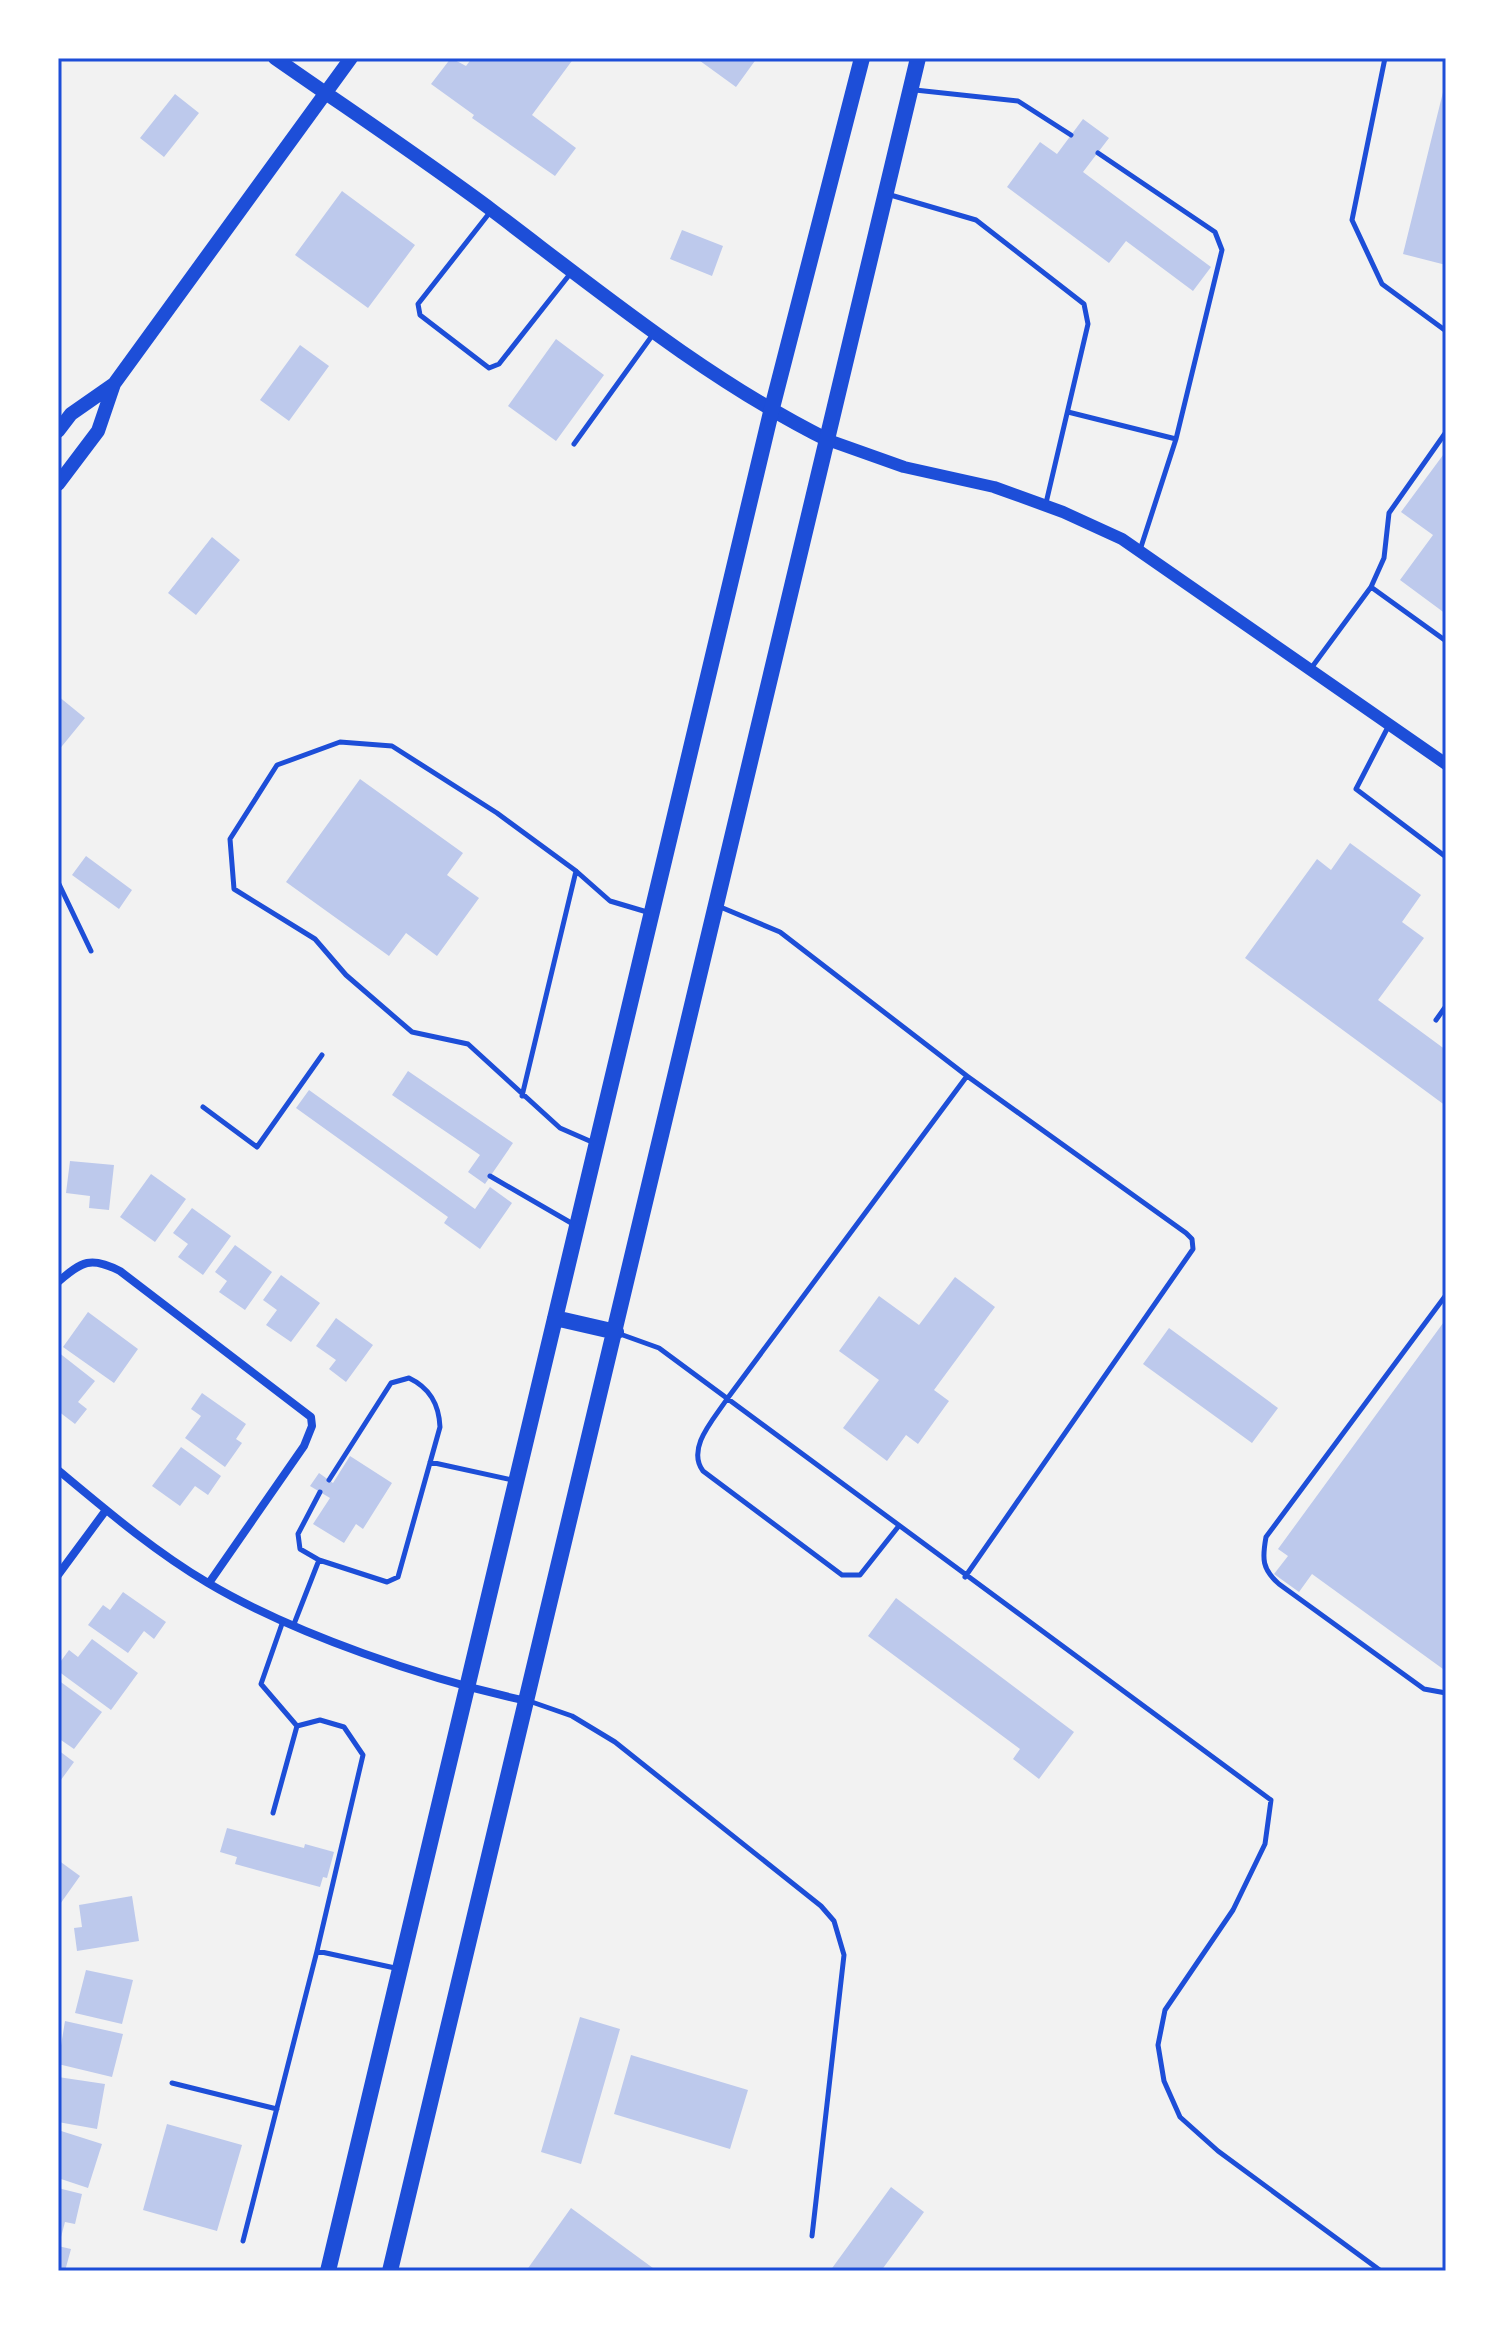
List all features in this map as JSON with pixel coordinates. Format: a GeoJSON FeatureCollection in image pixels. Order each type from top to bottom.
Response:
{"type":"FeatureCollection","features":[{"type":"Feature","properties":{"kind":"main road"},"geometry":{"type":"LineString","coordinates":[[275,58],[491,210],[655,332],[772,408],[828,440]]}},
{"type":"Feature","properties":{"kind":"main road"},"geometry":{"type":"LineString","coordinates":[[58,484],[98,431],[114,384],[351,58]]}},
{"type":"Feature","properties":{"kind":"main road"},"geometry":{"type":"LineString","coordinates":[[328,2271],[772,408],[862,58]]}},
{"type":"Feature","properties":{"kind":"main road"},"geometry":{"type":"LineString","coordinates":[[390,2271],[918,58]]}},
{"type":"Feature","properties":{"kind":"main road"},"geometry":{"type":"LineString","coordinates":[[58,431],[71,414],[114,384]]}},
{"type":"Feature","properties":{"kind":"main road"},"geometry":{"type":"LineString","coordinates":[[555,1318],[616,1332]]}},
{"type":"Feature","properties":{"kind":"street"},"geometry":{"type":"LineString","coordinates":[[828,440],[904,467],[994,487],[1046,505],[1122,539],[1446,764]]}},
{"type":"Feature","properties":{"kind":"street"},"geometry":{"type":"LineString","coordinates":[[58,1282],[76,1266],[93,1261],[120,1271],[311,1417],[312,1426],[304,1446],[209,1583]]}},
{"type":"Feature","properties":{"kind":"street"},"geometry":{"type":"LineString","coordinates":[[58,1470],[106,1510],[209,1583],[283,1620],[468,1686],[528,1701]]}},
{"type":"Feature","properties":{"kind":"street"},"geometry":{"type":"LineString","coordinates":[[58,1575],[106,1510]]}},
{"type":"Feature","properties":{"kind":"lane"},"geometry":{"type":"LineString","coordinates":[[1385,58],[1352,220],[1382,284],[1446,331]]}},
{"type":"Feature","properties":{"kind":"lane"},"geometry":{"type":"LineString","coordinates":[[911,89],[1018,101],[1071,135]]}},
{"type":"Feature","properties":{"kind":"lane"},"geometry":{"type":"LineString","coordinates":[[1098,153],[1215,232],[1222,250],[1176,439],[1140,551]]}},
{"type":"Feature","properties":{"kind":"lane"},"geometry":{"type":"LineString","coordinates":[[886,194],[976,220],[1084,304],[1088,324],[1046,505]]}},
{"type":"Feature","properties":{"kind":"lane"},"geometry":{"type":"LineString","coordinates":[[491,210],[418,304],[420,315],[443,333],[489,368],[499,364],[572,272]]}},
{"type":"Feature","properties":{"kind":"lane"},"geometry":{"type":"LineString","coordinates":[[574,444],[655,332]]}},
{"type":"Feature","properties":{"kind":"lane"},"geometry":{"type":"LineString","coordinates":[[1068,412],[1176,439]]}},
{"type":"Feature","properties":{"kind":"lane"},"geometry":{"type":"LineString","coordinates":[[1311,668],[1371,587],[1384,558],[1389,513],[1446,432]]}},
{"type":"Feature","properties":{"kind":"lane"},"geometry":{"type":"LineString","coordinates":[[1371,587],[1446,641]]}},
{"type":"Feature","properties":{"kind":"lane"},"geometry":{"type":"LineString","coordinates":[[1390,724],[1356,789],[1446,857]]}},
{"type":"Feature","properties":{"kind":"lane"},"geometry":{"type":"LineString","coordinates":[[597,1144],[560,1128],[468,1044],[412,1032],[346,975],[315,939],[234,889],[230,839],[277,765],[340,742],[392,746],[497,813],[576,871],[610,901],[652,913]]}},
{"type":"Feature","properties":{"kind":"lane"},"geometry":{"type":"LineString","coordinates":[[522,1096],[576,871]]}},
{"type":"Feature","properties":{"kind":"lane"},"geometry":{"type":"LineString","coordinates":[[58,882],[91,951]]}},
{"type":"Feature","properties":{"kind":"lane"},"geometry":{"type":"LineString","coordinates":[[717,906],[780,932],[967,1076],[1192,1239],[1193,1249],[965,1577]]}},
{"type":"Feature","properties":{"kind":"lane"},"geometry":{"type":"LineString","coordinates":[[1436,1020],[1446,1006]]}},
{"type":"Feature","properties":{"kind":"lane"},"geometry":{"type":"LineString","coordinates":[[203,1107],[257,1147],[322,1055]]}},
{"type":"Feature","properties":{"kind":"lane"},"geometry":{"type":"LineString","coordinates":[[898,1527],[860,1575],[851,1578],[842,1575],[703,1471],[696,1463],[696,1452],[727,1399],[967,1076]]}},
{"type":"Feature","properties":{"kind":"lane"},"geometry":{"type":"LineString","coordinates":[[490,1176],[577,1227]]}},
{"type":"Feature","properties":{"kind":"lane"},"geometry":{"type":"LineString","coordinates":[[1446,1295],[1266,1537],[1262,1558],[1266,1573],[1279,1584],[1424,1689],[1446,1693]]}},
{"type":"Feature","properties":{"kind":"lane"},"geometry":{"type":"LineString","coordinates":[[616,1332],[659,1348],[965,1577],[1271,1800],[1265,1844],[1233,1910],[1165,2010],[1158,2045],[1164,2081],[1180,2117],[1218,2151],[1381,2271]]}},
{"type":"Feature","properties":{"kind":"lane"},"geometry":{"type":"LineString","coordinates":[[320,1492],[298,1534],[297,1542],[304,1553],[387,1582],[398,1577],[440,1427],[437,1406],[422,1386],[409,1378],[396,1379],[329,1480]]}},
{"type":"Feature","properties":{"kind":"lane"},"geometry":{"type":"LineString","coordinates":[[430,1462],[517,1481]]}},
{"type":"Feature","properties":{"kind":"lane"},"geometry":{"type":"LineString","coordinates":[[294,1624],[319,1560]]}},
{"type":"Feature","properties":{"kind":"lane"},"geometry":{"type":"LineString","coordinates":[[283,1620],[261,1684],[297,1726]]}},
{"type":"Feature","properties":{"kind":"lane"},"geometry":{"type":"LineString","coordinates":[[528,1701],[572,1716],[615,1742],[821,1906],[834,1921],[844,1955],[812,2236]]}},
{"type":"Feature","properties":{"kind":"lane"},"geometry":{"type":"LineString","coordinates":[[243,2241],[363,1755],[344,1727],[320,1720],[297,1726]]}},
{"type":"Feature","properties":{"kind":"lane"},"geometry":{"type":"LineString","coordinates":[[273,1813],[297,1726]]}},
{"type":"Feature","properties":{"kind":"lane"},"geometry":{"type":"LineString","coordinates":[[317,1951],[400,1969]]}},
{"type":"Feature","properties":{"kind":"lane"},"geometry":{"type":"LineString","coordinates":[[172,2083],[277,2109]]}},
{"type":"Feature","properties":{"kind":"building"},"geometry":{"type":"Polygon","coordinates":[[[451,58],[466,66],[472,58],[574,58],[532,115],[576,148],[555,176],[472,118],[474,115],[431,84],[451,58]]]}},
{"type":"Feature","properties":{"kind":"building"},"geometry":{"type":"Polygon","coordinates":[[[696,58],[757,58],[736,87],[696,58]]]}},
{"type":"Feature","properties":{"kind":"building"},"geometry":{"type":"Polygon","coordinates":[[[1446,85],[1446,265],[1403,254],[1446,85]]]}},
{"type":"Feature","properties":{"kind":"building"},"geometry":{"type":"Polygon","coordinates":[[[175,94],[199,113],[164,157],[140,138],[175,94]]]}},
{"type":"Feature","properties":{"kind":"building"},"geometry":{"type":"Polygon","coordinates":[[[1083,119],[1109,138],[1083,172],[1211,267],[1193,291],[1126,241],[1109,263],[1007,187],[1040,142],[1057,154],[1083,119]]]}},
{"type":"Feature","properties":{"kind":"building"},"geometry":{"type":"Polygon","coordinates":[[[342,191],[415,245],[368,308],[295,255],[342,191]]]}},
{"type":"Feature","properties":{"kind":"building"},"geometry":{"type":"Polygon","coordinates":[[[682,230],[723,246],[712,276],[670,259],[682,230]]]}},
{"type":"Feature","properties":{"kind":"building"},"geometry":{"type":"Polygon","coordinates":[[[556,339],[604,375],[556,441],[508,406],[556,339]]]}},
{"type":"Feature","properties":{"kind":"building"},"geometry":{"type":"Polygon","coordinates":[[[300,345],[329,366],[289,421],[260,400],[300,345]]]}},
{"type":"Feature","properties":{"kind":"building"},"geometry":{"type":"Polygon","coordinates":[[[1446,451],[1446,614],[1400,580],[1433,535],[1401,512],[1446,451]]]}},
{"type":"Feature","properties":{"kind":"building"},"geometry":{"type":"Polygon","coordinates":[[[212,537],[240,560],[196,615],[168,593],[212,537]]]}},
{"type":"Feature","properties":{"kind":"building"},"geometry":{"type":"Polygon","coordinates":[[[58,696],[85,718],[58,751],[58,696]]]}},
{"type":"Feature","properties":{"kind":"building"},"geometry":{"type":"Polygon","coordinates":[[[360,779],[463,853],[447,875],[479,898],[437,956],[406,933],[389,956],[286,882],[360,779]]]}},
{"type":"Feature","properties":{"kind":"building"},"geometry":{"type":"Polygon","coordinates":[[[1350,843],[1421,895],[1402,922],[1424,938],[1378,1000],[1446,1050],[1446,1106],[1245,958],[1317,859],[1331,870],[1350,843]]]}},
{"type":"Feature","properties":{"kind":"building"},"geometry":{"type":"Polygon","coordinates":[[[86,856],[132,890],[119,909],[72,875],[86,856]]]}},
{"type":"Feature","properties":{"kind":"building"},"geometry":{"type":"Polygon","coordinates":[[[408,1071],[513,1143],[485,1184],[468,1172],[480,1155],[392,1095],[408,1071]]]}},
{"type":"Feature","properties":{"kind":"building"},"geometry":{"type":"Polygon","coordinates":[[[309,1090],[475,1209],[490,1187],[512,1203],[480,1249],[444,1223],[448,1217],[296,1108],[309,1090]]]}},
{"type":"Feature","properties":{"kind":"building"},"geometry":{"type":"Polygon","coordinates":[[[70,1161],[114,1165],[109,1210],[89,1208],[90,1196],[66,1193],[70,1161]]]}},
{"type":"Feature","properties":{"kind":"building"},"geometry":{"type":"Polygon","coordinates":[[[151,1174],[186,1199],[155,1242],[120,1217],[151,1174]]]}},
{"type":"Feature","properties":{"kind":"building"},"geometry":{"type":"Polygon","coordinates":[[[192,1208],[231,1236],[203,1275],[178,1257],[188,1244],[173,1233],[192,1208]]]}},
{"type":"Feature","properties":{"kind":"building"},"geometry":{"type":"Polygon","coordinates":[[[235,1245],[272,1272],[245,1310],[219,1292],[227,1281],[215,1272],[235,1245]]]}},
{"type":"Feature","properties":{"kind":"building"},"geometry":{"type":"Polygon","coordinates":[[[281,1275],[320,1303],[291,1342],[266,1325],[277,1310],[263,1300],[281,1275]]]}},
{"type":"Feature","properties":{"kind":"building"},"geometry":{"type":"Polygon","coordinates":[[[955,1277],[995,1307],[934,1390],[949,1401],[918,1444],[906,1435],[887,1461],[843,1428],[879,1380],[839,1351],[879,1296],[919,1325],[955,1277]]]}},
{"type":"Feature","properties":{"kind":"building"},"geometry":{"type":"Polygon","coordinates":[[[88,1312],[138,1349],[114,1383],[63,1347],[88,1312]]]}},
{"type":"Feature","properties":{"kind":"building"},"geometry":{"type":"Polygon","coordinates":[[[336,1318],[373,1345],[346,1382],[329,1369],[336,1360],[316,1346],[336,1318]]]}},
{"type":"Feature","properties":{"kind":"building"},"geometry":{"type":"Polygon","coordinates":[[[1446,1319],[1446,1665],[1443,1669],[1312,1574],[1299,1592],[1274,1574],[1288,1556],[1278,1549],[1446,1319]]]}},
{"type":"Feature","properties":{"kind":"building"},"geometry":{"type":"Polygon","coordinates":[[[1169,1328],[1278,1408],[1252,1443],[1143,1364],[1169,1328]]]}},
{"type":"Feature","properties":{"kind":"building"},"geometry":{"type":"Polygon","coordinates":[[[58,1352],[95,1381],[78,1402],[87,1409],[75,1424],[58,1411],[58,1352]]]}},
{"type":"Feature","properties":{"kind":"building"},"geometry":{"type":"Polygon","coordinates":[[[202,1393],[246,1424],[236,1439],[242,1443],[225,1467],[185,1438],[201,1416],[191,1409],[202,1393]]]}},
{"type":"Feature","properties":{"kind":"building"},"geometry":{"type":"Polygon","coordinates":[[[181,1447],[221,1476],[208,1495],[195,1486],[180,1506],[152,1486],[181,1447]]]}},
{"type":"Feature","properties":{"kind":"building"},"geometry":{"type":"Polygon","coordinates":[[[350,1456],[392,1483],[363,1529],[356,1524],[344,1543],[313,1524],[330,1498],[310,1486],[319,1473],[333,1483],[350,1456]]]}},
{"type":"Feature","properties":{"kind":"building"},"geometry":{"type":"Polygon","coordinates":[[[123,1592],[166,1622],[154,1639],[144,1631],[128,1653],[88,1625],[103,1605],[110,1610],[123,1592]]]}},
{"type":"Feature","properties":{"kind":"building"},"geometry":{"type":"Polygon","coordinates":[[[896,1598],[1074,1732],[1039,1779],[1013,1759],[1020,1749],[868,1636],[896,1598]]]}},
{"type":"Feature","properties":{"kind":"building"},"geometry":{"type":"Polygon","coordinates":[[[92,1639],[138,1673],[111,1710],[58,1671],[58,1665],[69,1650],[78,1657],[92,1639]]]}},
{"type":"Feature","properties":{"kind":"building"},"geometry":{"type":"Polygon","coordinates":[[[58,1680],[102,1712],[74,1749],[58,1738],[58,1680]]]}},
{"type":"Feature","properties":{"kind":"building"},"geometry":{"type":"Polygon","coordinates":[[[58,1750],[74,1762],[58,1784],[58,1750]]]}},
{"type":"Feature","properties":{"kind":"building"},"geometry":{"type":"Polygon","coordinates":[[[227,1828],[304,1848],[305,1844],[334,1852],[327,1878],[323,1877],[320,1887],[235,1864],[237,1857],[220,1852],[227,1828]]]}},
{"type":"Feature","properties":{"kind":"building"},"geometry":{"type":"Polygon","coordinates":[[[58,1860],[80,1876],[58,1907],[58,1860]]]}},
{"type":"Feature","properties":{"kind":"building"},"geometry":{"type":"Polygon","coordinates":[[[132,1896],[139,1941],[77,1951],[74,1928],[82,1927],[79,1905],[132,1896]]]}},
{"type":"Feature","properties":{"kind":"building"},"geometry":{"type":"Polygon","coordinates":[[[86,1970],[133,1980],[122,2024],[75,2013],[86,1970]]]}},
{"type":"Feature","properties":{"kind":"building"},"geometry":{"type":"Polygon","coordinates":[[[580,2017],[620,2029],[581,2164],[541,2152],[580,2017]]]}},
{"type":"Feature","properties":{"kind":"building"},"geometry":{"type":"Polygon","coordinates":[[[65,2021],[123,2034],[112,2077],[58,2064],[65,2021]]]}},
{"type":"Feature","properties":{"kind":"building"},"geometry":{"type":"Polygon","coordinates":[[[631,2055],[748,2090],[730,2149],[614,2114],[631,2055]]]}},
{"type":"Feature","properties":{"kind":"building"},"geometry":{"type":"Polygon","coordinates":[[[58,2077],[105,2084],[97,2129],[58,2122],[58,2077]]]}},
{"type":"Feature","properties":{"kind":"building"},"geometry":{"type":"Polygon","coordinates":[[[167,2124],[242,2145],[217,2231],[143,2210],[167,2124]]]}},
{"type":"Feature","properties":{"kind":"building"},"geometry":{"type":"Polygon","coordinates":[[[58,2130],[102,2144],[88,2188],[58,2178],[58,2130]]]}},
{"type":"Feature","properties":{"kind":"building"},"geometry":{"type":"Polygon","coordinates":[[[891,2187],[924,2212],[881,2271],[830,2271],[891,2187]]]}},
{"type":"Feature","properties":{"kind":"building"},"geometry":{"type":"Polygon","coordinates":[[[58,2188],[82,2194],[75,2224],[65,2222],[61,2237],[58,2236],[58,2188]]]}},
{"type":"Feature","properties":{"kind":"building"},"geometry":{"type":"Polygon","coordinates":[[[571,2208],[657,2271],[526,2271],[571,2208]]]}},
{"type":"Feature","properties":{"kind":"building"},"geometry":{"type":"Polygon","coordinates":[[[58,2246],[71,2249],[65,2271],[58,2271],[58,2246]]]}}]}
